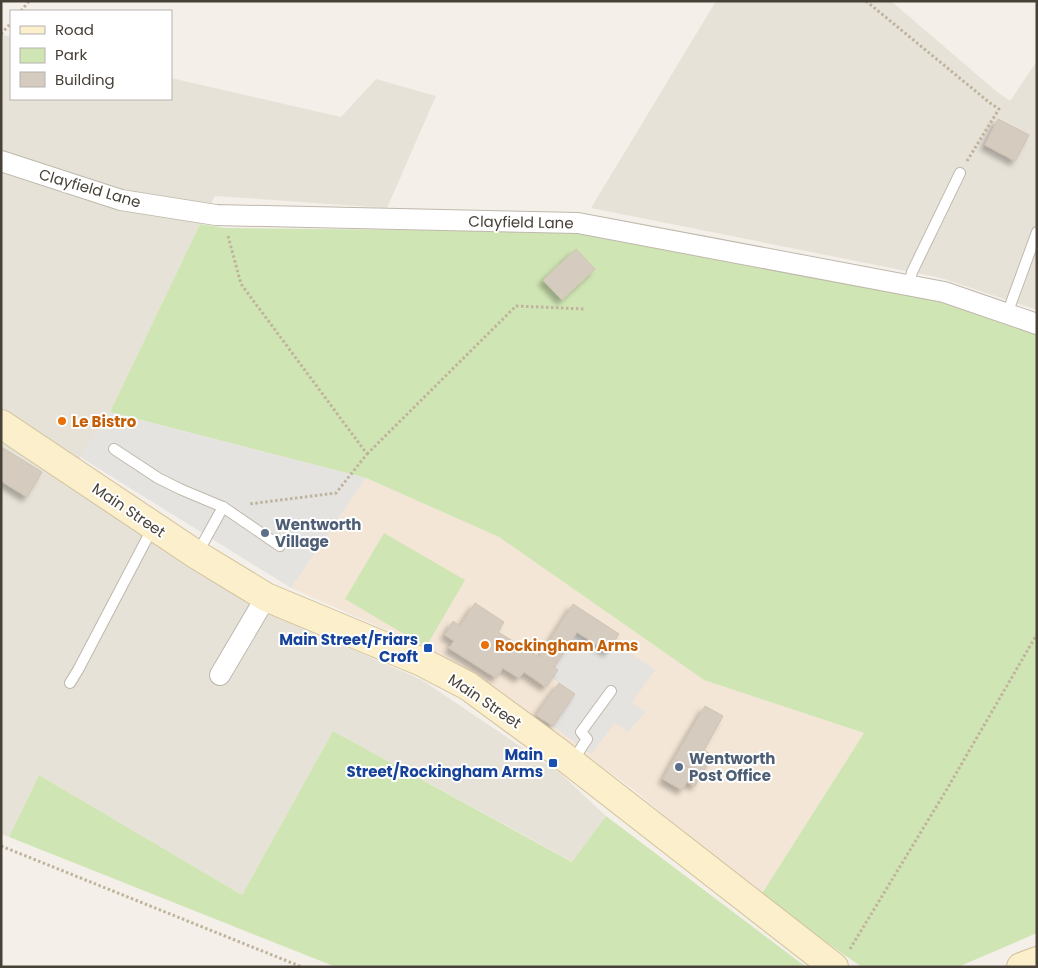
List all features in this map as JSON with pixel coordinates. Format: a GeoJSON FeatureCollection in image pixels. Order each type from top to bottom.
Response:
{"type":"FeatureCollection","features":[{"type":"Feature","properties":{"kind":"main road","name":"Main Street"},"geometry":{"type":"LineString","coordinates":[[1,424],[197,555],[266,597],[422,662],[468,686],[840,961]]}},
{"type":"Feature","properties":{"kind":"main road"},"geometry":{"type":"LineString","coordinates":[[1021,967],[1037,961]]}},
{"type":"Feature","properties":{"kind":"street","name":"Clayfield Lane"},"geometry":{"type":"LineString","coordinates":[[1,161],[121,200],[224,216],[578,223],[944,292],[1037,324]]}},
{"type":"Feature","properties":{"kind":"street"},"geometry":{"type":"LineString","coordinates":[[220,675],[266,597]]}},
{"type":"Feature","properties":{"kind":"lane"},"geometry":{"type":"LineString","coordinates":[[909,285],[912,272],[960,173]]}},
{"type":"Feature","properties":{"kind":"lane"},"geometry":{"type":"LineString","coordinates":[[1007,314],[1037,232]]}},
{"type":"Feature","properties":{"kind":"lane"},"geometry":{"type":"LineString","coordinates":[[114,450],[158,478],[223,507],[280,546]]}},
{"type":"Feature","properties":{"kind":"lane"},"geometry":{"type":"LineString","coordinates":[[197,555],[223,507]]}},
{"type":"Feature","properties":{"kind":"lane"},"geometry":{"type":"LineString","coordinates":[[70,683],[153,526]]}},
{"type":"Feature","properties":{"kind":"lane"},"geometry":{"type":"LineString","coordinates":[[571,763],[587,739],[581,732],[611,691]]}},
{"type":"Feature","properties":{"kind":"path"},"geometry":{"type":"LineString","coordinates":[[866,1],[999,109],[960,173]]}},
{"type":"Feature","properties":{"kind":"path"},"geometry":{"type":"LineString","coordinates":[[1,34],[10,23]]}},
{"type":"Feature","properties":{"kind":"path"},"geometry":{"type":"LineString","coordinates":[[224,216],[225,228],[241,284],[367,454]]}},
{"type":"Feature","properties":{"kind":"path"},"geometry":{"type":"LineString","coordinates":[[223,507],[336,493],[367,454],[516,306],[585,309]]}},
{"type":"Feature","properties":{"kind":"path"},"geometry":{"type":"LineString","coordinates":[[840,961],[947,789],[1037,634]]}},
{"type":"Feature","properties":{"kind":"path"},"geometry":{"type":"LineString","coordinates":[[1,846],[302,967]]}},
{"type":"Feature","properties":{"kind":"shaded area"},"geometry":{"type":"Polygon","coordinates":[[[716,1],[891,1],[1010,101],[1037,61],[1037,310],[941,278],[591,208],[716,1]]]}},
{"type":"Feature","properties":{"kind":"shaded area"},"geometry":{"type":"Polygon","coordinates":[[[1,34],[10,37],[10,100],[172,100],[172,78],[341,117],[376,79],[436,96],[387,208],[215,196],[110,412],[64,482],[249,604],[422,680],[560,773],[606,816],[573,862],[333,731],[242,895],[39,775],[9,837],[1,834],[1,34]]]}},
{"type":"Feature","properties":{"kind":"shaded area","name":"Wentworth Village"},"geometry":{"type":"Polygon","coordinates":[[[110,412],[366,478],[291,588],[80,457],[110,412]]]}},
{"type":"Feature","properties":{"kind":"shaded area"},"geometry":{"type":"Polygon","coordinates":[[[366,478],[499,537],[704,680],[864,733],[761,895],[630,787],[505,696],[427,648],[291,588],[366,478]]]}},
{"type":"Feature","properties":{"kind":"shaded area"},"geometry":{"type":"Polygon","coordinates":[[[577,632],[608,652],[615,642],[655,670],[632,702],[645,712],[628,732],[615,723],[591,754],[553,726],[575,694],[552,678],[554,667],[577,632]]]}},
{"type":"Feature","properties":{"kind":"green space"},"geometry":{"type":"Polygon","coordinates":[[[200,224],[225,228],[575,232],[940,301],[1037,333],[1037,933],[958,967],[862,967],[761,895],[864,733],[704,680],[499,537],[366,478],[110,412],[200,224]]]}},
{"type":"Feature","properties":{"kind":"green space"},"geometry":{"type":"Polygon","coordinates":[[[384,533],[465,580],[426,647],[345,599],[384,533]]]}},
{"type":"Feature","properties":{"kind":"green space"},"geometry":{"type":"Polygon","coordinates":[[[333,731],[572,862],[606,816],[806,967],[336,967],[9,837],[39,775],[242,895],[333,731]]]}},
{"type":"Feature","properties":{"kind":"building"},"geometry":{"type":"Polygon","coordinates":[[[998,119],[1029,135],[1015,161],[985,145],[998,119]]]}},
{"type":"Feature","properties":{"kind":"building"},"geometry":{"type":"Polygon","coordinates":[[[576,249],[595,269],[562,300],[543,280],[576,249]]]}},
{"type":"Feature","properties":{"kind":"building"},"geometry":{"type":"Polygon","coordinates":[[[3,448],[42,472],[27,497],[1,481],[1,451],[3,448]]]}},
{"type":"Feature","properties":{"kind":"building","name":"Rockingham Arms"},"geometry":{"type":"Polygon","coordinates":[[[475,603],[504,622],[498,632],[539,657],[573,604],[619,634],[608,652],[577,632],[554,667],[558,670],[546,687],[524,672],[519,678],[503,668],[496,678],[449,648],[454,641],[445,635],[453,621],[460,626],[475,603]]]}},
{"type":"Feature","properties":{"kind":"building"},"geometry":{"type":"Polygon","coordinates":[[[559,683],[575,694],[553,726],[536,715],[559,683]]]}},
{"type":"Feature","properties":{"kind":"building"},"geometry":{"type":"Polygon","coordinates":[[[705,706],[723,716],[704,750],[713,756],[701,775],[674,759],[705,706]]]}},
{"type":"Feature","properties":{"kind":"building","name":"Wentworth Post Office"},"geometry":{"type":"Polygon","coordinates":[[[674,759],[701,775],[695,786],[687,782],[682,790],[663,779],[674,759]]]}},
{"type":"Feature","properties":{"kind":"place","name":"Le Bistro"},"geometry":{"type":"Point","coordinates":[62,421]}},
{"type":"Feature","properties":{"kind":"place","name":"Wentworth Village"},"geometry":{"type":"Point","coordinates":[265,533]}},
{"type":"Feature","properties":{"kind":"place","name":"Rockingham Arms"},"geometry":{"type":"Point","coordinates":[485,645]}},
{"type":"Feature","properties":{"kind":"place","name":"Main Street/Friars Croft"},"geometry":{"type":"Point","coordinates":[428,648]}},
{"type":"Feature","properties":{"kind":"place","name":"Main Street/Rockingham Arms"},"geometry":{"type":"Point","coordinates":[553,763]}},
{"type":"Feature","properties":{"kind":"place","name":"Wentworth Post Office"},"geometry":{"type":"Point","coordinates":[679,767]}}]}
